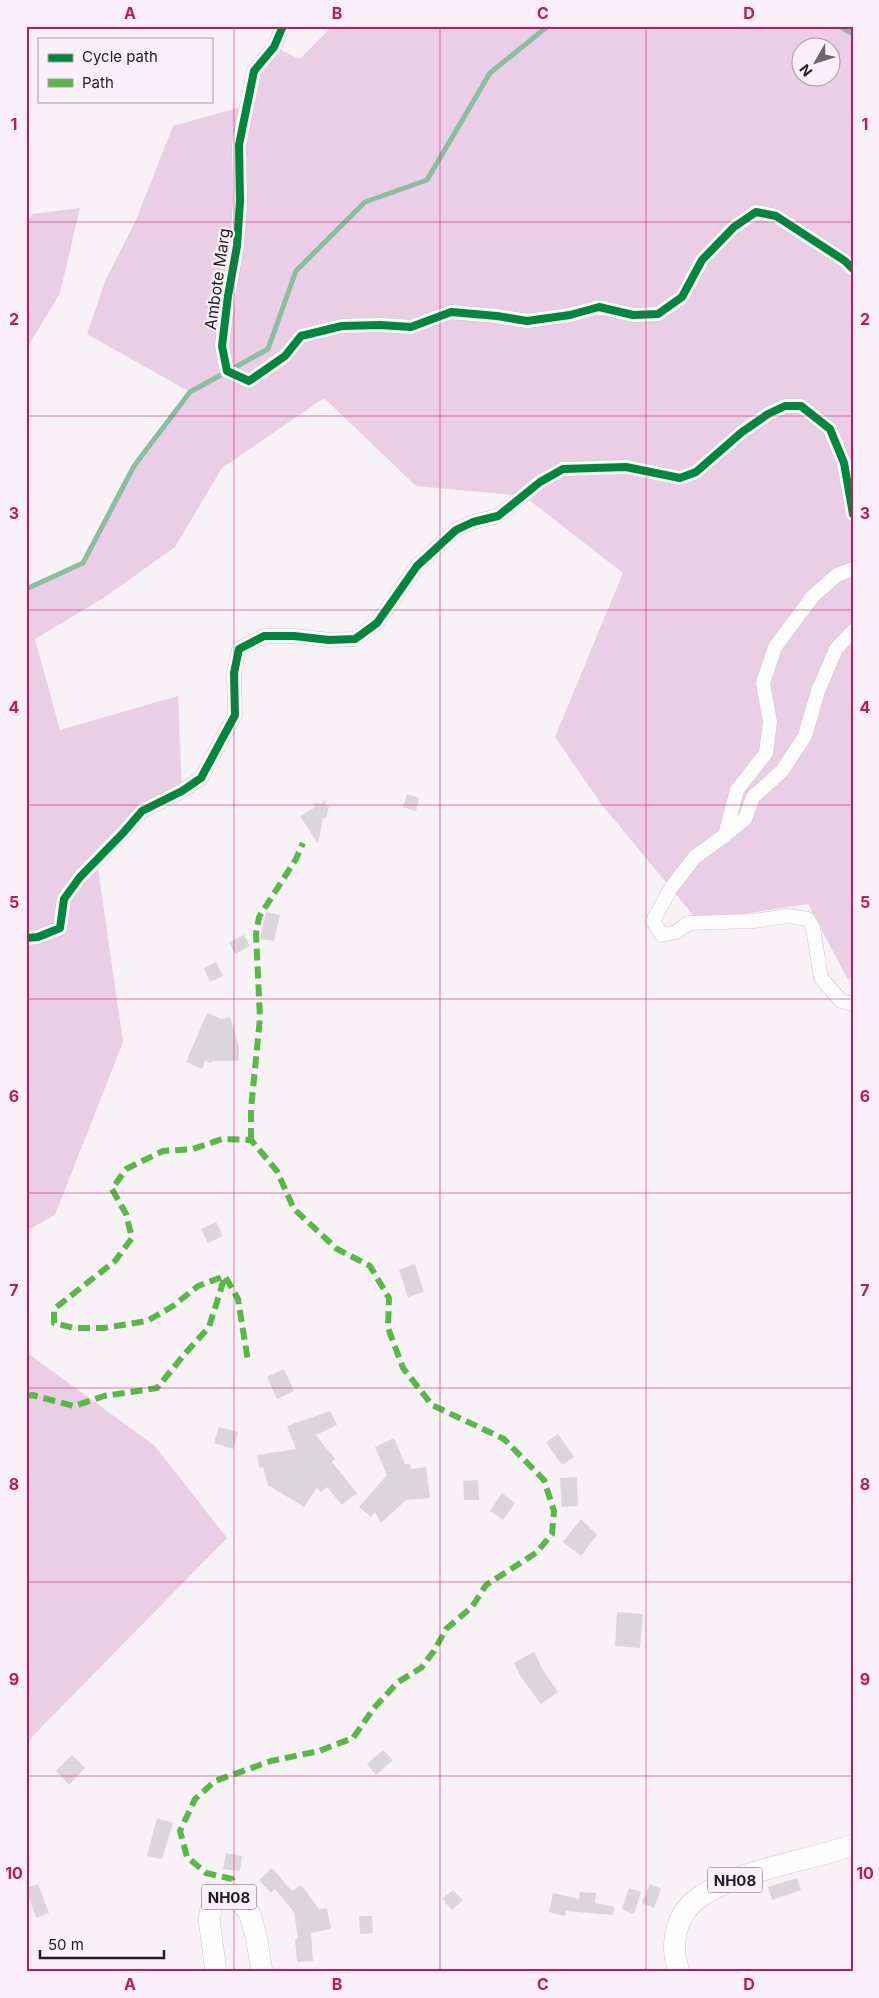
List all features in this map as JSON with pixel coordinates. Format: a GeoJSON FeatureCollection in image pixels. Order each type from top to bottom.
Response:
{"type":"FeatureCollection","features":[{"type":"Feature","properties":{"kind":"main road","name":"NH08"},"geometry":{"type":"LineString","coordinates":[[679,1972],[674,1958],[674,1935],[681,1916],[696,1899],[755,1873],[853,1845]]}},
{"type":"Feature","properties":{"kind":"main road","name":"NH08"},"geometry":{"type":"LineString","coordinates":[[216,1972],[209,1919],[212,1904],[223,1896],[237,1898],[249,1912],[256,1935],[262,1972]]}},
{"type":"Feature","properties":{"kind":"street","name":"Ambote Marg"},"geometry":{"type":"LineString","coordinates":[[283,26],[274,47],[254,71],[239,146],[240,201],[238,246],[228,296],[222,346],[227,371],[248,381],[285,356],[301,336],[342,326],[380,325],[411,327],[451,312],[498,316],[527,321],[570,315],[599,307],[633,315],[658,314],[682,297],[702,260],[734,227],[756,212],[776,216],[845,261],[853,269]]}},
{"type":"Feature","properties":{"kind":"street"},"geometry":{"type":"LineString","coordinates":[[26,938],[38,937],[60,928],[64,899],[80,878],[123,834],[142,811],[182,791],[201,778],[235,716],[234,673],[239,649],[264,636],[294,636],[329,640],[355,639],[377,623],[418,566],[456,530],[472,522],[498,516],[540,482],[563,469],[626,467],[680,478],[696,472],[742,432],[768,414],[785,406],[801,406],[830,429],[844,463],[853,514]]}},
{"type":"Feature","properties":{"kind":"street"},"geometry":{"type":"LineString","coordinates":[[725,835],[737,790],[766,753],[770,722],[763,682],[775,647],[813,596],[837,575],[853,569]]}},
{"type":"Feature","properties":{"kind":"street"},"geometry":{"type":"LineString","coordinates":[[853,631],[836,649],[818,691],[805,736],[782,771],[753,797],[745,819],[695,857],[671,888],[653,921],[662,935],[676,932],[690,923],[754,922],[787,916],[808,919],[813,928],[821,978],[841,1001],[853,1004]]}},
{"type":"Feature","properties":{"kind":"shaded area"},"geometry":{"type":"Polygon","coordinates":[[[332,26],[834,26],[853,37],[853,975],[848,980],[808,904],[698,921],[602,805],[555,737],[623,573],[524,496],[416,486],[324,398],[222,468],[175,547],[105,597],[35,639],[60,730],[178,696],[182,791],[142,811],[97,861],[123,1042],[55,1215],[26,1231],[26,589],[83,563],[134,466],[190,392],[87,334],[106,279],[136,220],[173,126],[248,105],[254,71],[274,47],[300,59],[332,26]]]}},
{"type":"Feature","properties":{"kind":"shaded area"},"geometry":{"type":"Polygon","coordinates":[[[834,26],[853,26],[853,37],[834,26]]]}},
{"type":"Feature","properties":{"kind":"shaded area"},"geometry":{"type":"Polygon","coordinates":[[[80,208],[60,293],[26,350],[26,227],[32,214],[80,208]]]}},
{"type":"Feature","properties":{"kind":"shaded area"},"geometry":{"type":"Polygon","coordinates":[[[26,1352],[155,1446],[227,1538],[26,1743],[26,1352]]]}},
{"type":"Feature","properties":{"kind":"building"},"geometry":{"type":"Polygon","coordinates":[[[407,794],[419,798],[416,811],[403,807],[407,794]]]}},
{"type":"Feature","properties":{"kind":"building"},"geometry":{"type":"Polygon","coordinates":[[[326,800],[325,805],[329,806],[326,818],[323,818],[318,844],[300,816],[314,808],[315,803],[320,804],[326,800]]]}},
{"type":"Feature","properties":{"kind":"building"},"geometry":{"type":"Polygon","coordinates":[[[266,912],[280,915],[274,941],[260,939],[266,912]]]}},
{"type":"Feature","properties":{"kind":"building"},"geometry":{"type":"Polygon","coordinates":[[[244,935],[250,946],[235,954],[229,942],[244,935]]]}},
{"type":"Feature","properties":{"kind":"building"},"geometry":{"type":"Polygon","coordinates":[[[216,962],[223,976],[210,982],[204,968],[216,962]]]}},
{"type":"Feature","properties":{"kind":"building"},"geometry":{"type":"Polygon","coordinates":[[[207,1013],[222,1019],[230,1017],[239,1047],[239,1061],[212,1061],[211,1063],[205,1061],[202,1069],[186,1062],[207,1013]]]}},
{"type":"Feature","properties":{"kind":"building"},"geometry":{"type":"Polygon","coordinates":[[[216,1222],[223,1236],[208,1243],[201,1229],[216,1222]]]}},
{"type":"Feature","properties":{"kind":"building"},"geometry":{"type":"Polygon","coordinates":[[[415,1264],[424,1292],[408,1297],[399,1270],[415,1264]]]}},
{"type":"Feature","properties":{"kind":"building"},"geometry":{"type":"Polygon","coordinates":[[[284,1369],[294,1391],[277,1399],[267,1377],[284,1369]]]}},
{"type":"Feature","properties":{"kind":"building"},"geometry":{"type":"Polygon","coordinates":[[[330,1411],[337,1425],[316,1435],[335,1459],[332,1462],[357,1493],[342,1505],[327,1487],[321,1492],[317,1488],[304,1507],[268,1485],[263,1467],[259,1468],[257,1455],[296,1449],[287,1426],[330,1411]]]}},
{"type":"Feature","properties":{"kind":"building"},"geometry":{"type":"Polygon","coordinates":[[[219,1427],[238,1432],[233,1449],[214,1443],[219,1427]]]}},
{"type":"Feature","properties":{"kind":"building"},"geometry":{"type":"Polygon","coordinates":[[[558,1434],[574,1457],[562,1465],[546,1442],[558,1434]]]}},
{"type":"Feature","properties":{"kind":"building"},"geometry":{"type":"Polygon","coordinates":[[[394,1438],[405,1464],[410,1464],[411,1469],[426,1467],[430,1498],[406,1500],[381,1523],[375,1512],[371,1517],[359,1507],[387,1475],[375,1447],[394,1438]]]}},
{"type":"Feature","properties":{"kind":"building"},"geometry":{"type":"Polygon","coordinates":[[[577,1477],[578,1506],[562,1507],[560,1478],[577,1477]]]}},
{"type":"Feature","properties":{"kind":"building"},"geometry":{"type":"Polygon","coordinates":[[[478,1480],[479,1500],[464,1500],[463,1481],[478,1480]]]}},
{"type":"Feature","properties":{"kind":"building"},"geometry":{"type":"Polygon","coordinates":[[[502,1493],[515,1503],[503,1520],[490,1511],[502,1493]]]}},
{"type":"Feature","properties":{"kind":"building"},"geometry":{"type":"Polygon","coordinates":[[[581,1519],[597,1535],[581,1556],[563,1542],[581,1519]]]}},
{"type":"Feature","properties":{"kind":"building"},"geometry":{"type":"Polygon","coordinates":[[[617,1612],[643,1614],[640,1648],[615,1646],[617,1612]]]}},
{"type":"Feature","properties":{"kind":"building"},"geometry":{"type":"Polygon","coordinates":[[[534,1652],[543,1670],[558,1692],[541,1704],[521,1677],[514,1663],[534,1652]]]}},
{"type":"Feature","properties":{"kind":"building"},"geometry":{"type":"Polygon","coordinates":[[[383,1750],[393,1760],[376,1775],[367,1764],[383,1750]]]}},
{"type":"Feature","properties":{"kind":"building"},"geometry":{"type":"Polygon","coordinates":[[[72,1755],[85,1768],[69,1785],[56,1771],[72,1755]]]}},
{"type":"Feature","properties":{"kind":"building"},"geometry":{"type":"Polygon","coordinates":[[[157,1818],[173,1823],[162,1859],[147,1856],[157,1818]]]}},
{"type":"Feature","properties":{"kind":"building"},"geometry":{"type":"Polygon","coordinates":[[[226,1853],[242,1856],[240,1871],[223,1869],[226,1853]]]}},
{"type":"Feature","properties":{"kind":"building"},"geometry":{"type":"Polygon","coordinates":[[[272,1868],[292,1891],[301,1885],[319,1909],[327,1908],[331,1929],[311,1933],[313,1961],[297,1962],[295,1939],[298,1939],[294,1912],[275,1889],[271,1893],[259,1880],[272,1868]]]}},
{"type":"Feature","properties":{"kind":"building"},"geometry":{"type":"Polygon","coordinates":[[[797,1878],[801,1890],[772,1900],[768,1887],[797,1878]]]}},
{"type":"Feature","properties":{"kind":"building"},"geometry":{"type":"Polygon","coordinates":[[[38,1884],[49,1913],[36,1918],[26,1888],[38,1884]]]}},
{"type":"Feature","properties":{"kind":"building"},"geometry":{"type":"Polygon","coordinates":[[[650,1884],[661,1889],[654,1908],[642,1903],[650,1884]]]}},
{"type":"Feature","properties":{"kind":"building"},"geometry":{"type":"Polygon","coordinates":[[[629,1888],[641,1892],[634,1914],[622,1909],[629,1888]]]}},
{"type":"Feature","properties":{"kind":"building"},"geometry":{"type":"Polygon","coordinates":[[[453,1890],[463,1900],[452,1910],[442,1899],[453,1890]]]}},
{"type":"Feature","properties":{"kind":"building"},"geometry":{"type":"Polygon","coordinates":[[[580,1892],[596,1893],[595,1903],[614,1907],[613,1915],[566,1911],[565,1916],[549,1912],[553,1893],[579,1899],[580,1892]]]}},
{"type":"Feature","properties":{"kind":"building"},"geometry":{"type":"Polygon","coordinates":[[[359,1916],[372,1916],[373,1933],[360,1934],[359,1916]]]}},
{"type":"Feature","properties":{"kind":"waterway"},"geometry":{"type":"LineString","coordinates":[[26,589],[83,563],[134,466],[190,392],[268,349],[296,271],[365,202],[427,180],[490,73],[548,26]]}},
{"type":"Feature","properties":{"kind":"marked path"},"geometry":{"type":"LineString","coordinates":[[251,1140],[251,1109],[260,1018],[256,934],[259,917],[296,859],[303,843]]}},
{"type":"Feature","properties":{"kind":"marked path"},"geometry":{"type":"LineString","coordinates":[[237,1898],[232,1879],[206,1873],[187,1857],[180,1831],[195,1799],[215,1781],[271,1761],[319,1751],[353,1738],[374,1708],[398,1682],[421,1668],[434,1651],[446,1629],[472,1607],[486,1585],[536,1553],[552,1534],[554,1511],[544,1480],[504,1439],[432,1405],[403,1368],[388,1328],[389,1298],[370,1266],[337,1249],[294,1209],[277,1171],[251,1140],[222,1139],[193,1149],[163,1151],[126,1169],[112,1189],[126,1214],[132,1238],[115,1261],[54,1309],[54,1323],[74,1328],[104,1328],[147,1321],[173,1306],[198,1286],[225,1276],[238,1299],[248,1361]]}},
{"type":"Feature","properties":{"kind":"marked path"},"geometry":{"type":"LineString","coordinates":[[26,1396],[32,1395],[74,1406],[104,1396],[157,1388],[209,1327],[225,1276]]}},
{"type":"Feature","properties":{"kind":"cycle path"},"geometry":{"type":"LineString","coordinates":[[283,26],[274,47],[254,71],[239,145],[240,201],[237,246],[222,346],[227,371],[249,381],[285,356],[301,336],[342,326],[380,325],[411,327],[451,312],[527,321],[570,315],[599,307],[633,315],[658,314],[682,297],[702,260],[734,227],[756,212],[776,216],[845,261],[853,269]]}},
{"type":"Feature","properties":{"kind":"cycle path"},"geometry":{"type":"LineString","coordinates":[[26,938],[38,937],[60,928],[64,899],[80,877],[142,811],[182,791],[201,778],[235,715],[234,673],[239,649],[264,636],[294,636],[329,640],[355,639],[377,623],[417,566],[456,530],[473,522],[498,516],[540,482],[563,469],[626,467],[680,478],[696,472],[742,432],[768,414],[785,406],[801,406],[830,429],[844,463],[853,514]]}}]}
